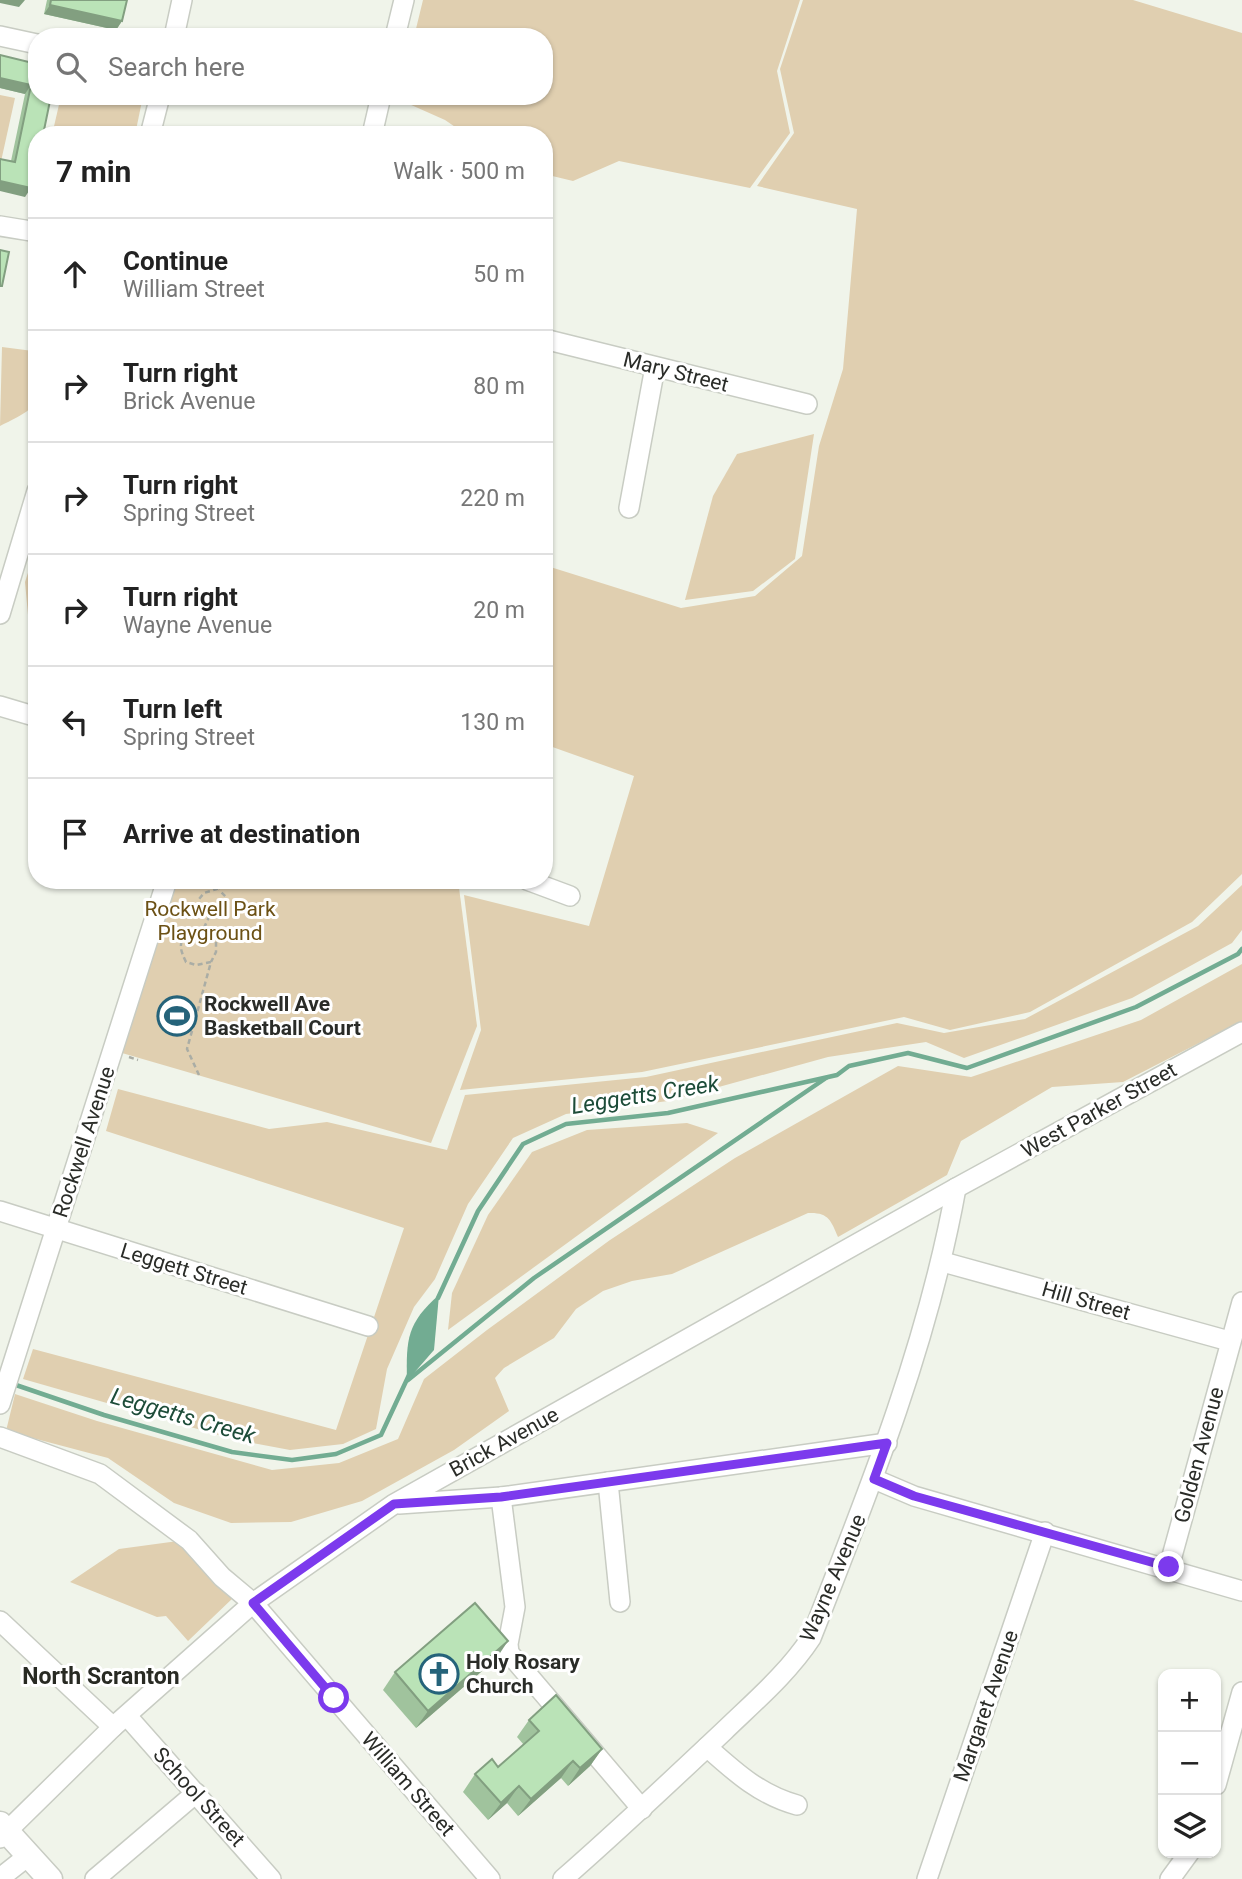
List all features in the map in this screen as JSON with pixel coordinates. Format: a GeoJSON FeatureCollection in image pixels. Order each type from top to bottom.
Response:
{"type":"FeatureCollection","features":[{"type":"Feature","properties":{"kind":"main road"},"geometry":{"type":"LineString","coordinates":[[2,1831],[50,1879]]}},
{"type":"Feature","properties":{"kind":"street"},"geometry":{"type":"LineString","coordinates":[[176,28],[182,0]]}},
{"type":"Feature","properties":{"kind":"street"},"geometry":{"type":"LineString","coordinates":[[397,28],[404,0]]}},
{"type":"Feature","properties":{"kind":"street"},"geometry":{"type":"LineString","coordinates":[[0,36],[28,42]]}},
{"type":"Feature","properties":{"kind":"street"},"geometry":{"type":"LineString","coordinates":[[152,126],[158,105]]}},
{"type":"Feature","properties":{"kind":"street"},"geometry":{"type":"LineString","coordinates":[[374,126],[379,105]]}},
{"type":"Feature","properties":{"kind":"street"},"geometry":{"type":"LineString","coordinates":[[0,226],[28,231]]}},
{"type":"Feature","properties":{"kind":"street","name":"Mary Street"},"geometry":{"type":"LineString","coordinates":[[553,341],[807,404]]}},
{"type":"Feature","properties":{"kind":"street"},"geometry":{"type":"LineString","coordinates":[[629,508],[655,367]]}},
{"type":"Feature","properties":{"kind":"street"},"geometry":{"type":"LineString","coordinates":[[0,614],[28,521]]}},
{"type":"Feature","properties":{"kind":"street"},"geometry":{"type":"LineString","coordinates":[[0,706],[28,714]]}},
{"type":"Feature","properties":{"kind":"street","name":"Rockwell Avenue"},"geometry":{"type":"LineString","coordinates":[[0,1404],[164,889]]}},
{"type":"Feature","properties":{"kind":"street"},"geometry":{"type":"LineString","coordinates":[[551,889],[570,896]]}},
{"type":"Feature","properties":{"kind":"street","name":"West Parker Street"},"geometry":{"type":"LineString","coordinates":[[956,1188],[1242,1032]]}},
{"type":"Feature","properties":{"kind":"street","name":"Wayne Avenue"},"geometry":{"type":"LineString","coordinates":[[563,1879],[642,1809],[798,1658],[811,1638],[887,1443],[943,1262],[956,1188]]}},
{"type":"Feature","properties":{"kind":"street","name":"Brick Avenue"},"geometry":{"type":"LineString","coordinates":[[2,1831],[253,1603],[394,1504],[956,1188]]}},
{"type":"Feature","properties":{"kind":"street","name":"Leggett Street"},"geometry":{"type":"LineString","coordinates":[[0,1210],[368,1326]]}},
{"type":"Feature","properties":{"kind":"street","name":"Hill Street"},"geometry":{"type":"LineString","coordinates":[[943,1262],[1229,1341]]}},
{"type":"Feature","properties":{"kind":"street","name":"Golden Avenue"},"geometry":{"type":"LineString","coordinates":[[1169,1567],[1229,1341],[1242,1302]]}},
{"type":"Feature","properties":{"kind":"street","name":"William Street"},"geometry":{"type":"LineString","coordinates":[[0,1437],[100,1474],[189,1540],[222,1577],[253,1603],[490,1879]]}},
{"type":"Feature","properties":{"kind":"street"},"geometry":{"type":"LineString","coordinates":[[394,1504],[501,1497],[887,1443]]}},
{"type":"Feature","properties":{"kind":"street"},"geometry":{"type":"LineString","coordinates":[[874,1479],[914,1496],[1169,1567],[1242,1591]]}},
{"type":"Feature","properties":{"kind":"street"},"geometry":{"type":"LineString","coordinates":[[608,1482],[620,1602]]}},
{"type":"Feature","properties":{"kind":"street"},"geometry":{"type":"LineString","coordinates":[[501,1497],[515,1607],[508,1644],[509,1653],[642,1809]]}},
{"type":"Feature","properties":{"kind":"street","name":"Margaret Avenue"},"geometry":{"type":"LineString","coordinates":[[927,1879],[1045,1532]]}},
{"type":"Feature","properties":{"kind":"street","name":"School Street"},"geometry":{"type":"LineString","coordinates":[[0,1621],[120,1721],[196,1793],[271,1879]]}},
{"type":"Feature","properties":{"kind":"street"},"geometry":{"type":"LineString","coordinates":[[1221,1767],[1242,1692]]}},
{"type":"Feature","properties":{"kind":"street"},"geometry":{"type":"LineString","coordinates":[[707,1746],[749,1783],[773,1798],[797,1805]]}},
{"type":"Feature","properties":{"kind":"street"},"geometry":{"type":"LineString","coordinates":[[95,1879],[196,1793]]}},
{"type":"Feature","properties":{"kind":"street"},"geometry":{"type":"LineString","coordinates":[[0,1878],[28,1856]]}},
{"type":"Feature","properties":{"kind":"street"},"geometry":{"type":"LineString","coordinates":[[1170,1879],[1185,1858]]}},
{"type":"Feature","properties":{"kind":"path"},"geometry":{"type":"LineString","coordinates":[[218,889],[226,897],[226,908],[220,916],[209,917],[202,911],[199,899],[204,893],[218,889]]}},
{"type":"Feature","properties":{"kind":"path"},"geometry":{"type":"LineString","coordinates":[[204,930],[209,917]]}},
{"type":"Feature","properties":{"kind":"path"},"geometry":{"type":"LineString","coordinates":[[199,1075],[187,1049],[216,952],[216,941],[204,930],[187,932],[180,941],[180,949],[186,962],[195,965],[211,962]]}},
{"type":"Feature","properties":{"kind":"green space"},"geometry":{"type":"Polygon","coordinates":[[[423,0],[800,0],[777,71],[790,133],[750,188],[619,161],[573,181],[553,176],[553,126],[454,126],[411,105],[553,105],[553,28],[416,28],[423,0]]]}},
{"type":"Feature","properties":{"kind":"green space"},"geometry":{"type":"Polygon","coordinates":[[[803,0],[1133,0],[1242,33],[1242,874],[1192,922],[1030,1012],[950,1030],[904,1017],[642,1072],[460,1090],[481,1030],[464,895],[589,926],[634,776],[553,747],[553,568],[681,608],[755,596],[802,556],[819,446],[843,369],[857,209],[757,186],[794,133],[780,69],[803,0]]]}},
{"type":"Feature","properties":{"kind":"green space"},"geometry":{"type":"Polygon","coordinates":[[[0,95],[15,98],[0,166],[0,95]]]}},
{"type":"Feature","properties":{"kind":"green space"},"geometry":{"type":"Polygon","coordinates":[[[59,105],[141,105],[137,126],[54,126],[59,105]]]}},
{"type":"Feature","properties":{"kind":"green space"},"geometry":{"type":"Polygon","coordinates":[[[2,347],[28,350],[28,410],[0,426],[2,347]]]}},
{"type":"Feature","properties":{"kind":"green space"},"geometry":{"type":"Polygon","coordinates":[[[814,434],[795,559],[753,591],[685,600],[713,496],[737,454],[814,434]]]}},
{"type":"Feature","properties":{"kind":"green space"},"geometry":{"type":"Polygon","coordinates":[[[28,573],[28,615],[25,582],[28,573]]]}},
{"type":"Feature","properties":{"kind":"green space"},"geometry":{"type":"Polygon","coordinates":[[[1242,885],[1242,930],[1232,943],[1132,998],[964,1058],[926,1042],[828,1057],[668,1101],[566,1114],[513,1138],[468,1204],[435,1279],[414,1307],[387,1369],[376,1429],[343,1444],[290,1450],[236,1440],[23,1379],[33,1349],[336,1430],[404,1228],[106,1131],[118,1089],[269,1129],[327,1122],[447,1150],[465,1095],[646,1077],[897,1023],[944,1033],[1025,1019],[1198,926],[1242,885]]]}},
{"type":"Feature","properties":{"kind":"green space","name":"Rockwell Park Playground"},"geometry":{"type":"Polygon","coordinates":[[[170,889],[459,889],[477,1026],[431,1143],[122,1053],[170,889]]]}},
{"type":"Feature","properties":{"kind":"green space"},"geometry":{"type":"Polygon","coordinates":[[[1242,964],[1242,1021],[1123,1082],[1052,1087],[961,1141],[947,1175],[838,1237],[828,1218],[808,1213],[672,1274],[632,1281],[603,1291],[576,1309],[554,1338],[504,1368],[495,1378],[509,1411],[454,1450],[362,1501],[291,1522],[231,1523],[174,1503],[108,1458],[6,1431],[15,1394],[97,1421],[272,1470],[339,1463],[398,1439],[424,1379],[610,1240],[735,1158],[898,1066],[971,1077],[1141,1020],[1242,964]]]}},
{"type":"Feature","properties":{"kind":"green space"},"geometry":{"type":"Polygon","coordinates":[[[687,1123],[718,1133],[448,1330],[452,1293],[488,1215],[532,1152],[587,1130],[687,1123]]]}},
{"type":"Feature","properties":{"kind":"green space"},"geometry":{"type":"Polygon","coordinates":[[[178,1541],[234,1597],[188,1641],[166,1616],[157,1617],[70,1582],[119,1549],[178,1541]]]}},
{"type":"Feature","properties":{"kind":"shaded area"},"geometry":{"type":"Polygon","coordinates":[[[439,1295],[434,1350],[407,1381],[407,1354],[411,1333],[420,1314],[439,1295]]]}},
{"type":"Feature","properties":{"kind":"building"},"geometry":{"type":"Polygon","coordinates":[[[51,0],[127,0],[122,21],[50,5],[51,0]]]}},
{"type":"Feature","properties":{"kind":"building"},"geometry":{"type":"Polygon","coordinates":[[[0,55],[28,62],[28,84],[0,78],[0,55]]]}},
{"type":"Feature","properties":{"kind":"building"},"geometry":{"type":"Polygon","coordinates":[[[28,99],[28,105],[49,105],[45,126],[28,126],[28,187],[0,181],[0,159],[15,162],[28,99]]]}},
{"type":"Feature","properties":{"kind":"building"},"geometry":{"type":"Polygon","coordinates":[[[0,250],[9,252],[2,286],[0,286],[0,250]]]}},
{"type":"Feature","properties":{"kind":"building","name":"Holy Rosary Church"},"geometry":{"type":"Polygon","coordinates":[[[475,1603],[508,1641],[428,1711],[395,1672],[475,1603]]]}},
{"type":"Feature","properties":{"kind":"building"},"geometry":{"type":"Polygon","coordinates":[[[556,1695],[602,1749],[580,1768],[573,1761],[531,1799],[519,1786],[501,1803],[475,1774],[492,1759],[498,1767],[539,1731],[529,1720],[556,1695]]]}},
{"type":"Feature","properties":{"kind":"waterway","name":"Leggetts Creek"},"geometry":{"type":"LineString","coordinates":[[438,1298],[478,1211],[523,1144],[566,1124],[668,1113],[837,1075],[849,1066],[908,1053],[967,1068],[1136,1007],[1238,954],[1242,949]]}},
{"type":"Feature","properties":{"kind":"waterway","name":"Leggetts Creek"},"geometry":{"type":"LineString","coordinates":[[408,1380],[534,1278],[826,1078]]}},
{"type":"Feature","properties":{"kind":"waterway","name":"Leggetts Creek"},"geometry":{"type":"LineString","coordinates":[[13,1384],[104,1415],[232,1452],[292,1460],[336,1454],[381,1435],[409,1375]]}},
{"type":"Feature","properties":{"kind":"place","name":"Rockwell Ave Basketball Court"},"geometry":{"type":"Point","coordinates":[177,1016]}},
{"type":"Feature","properties":{"kind":"place","name":"Holy Rosary Church"},"geometry":{"type":"Point","coordinates":[439,1674]}},
{"type":"Feature","properties":{"kind":"district","name":"North Scranton"},"geometry":{"type":"Point","coordinates":[101,1676]}},
{"type":"Feature","properties":{"kind":"route"},"geometry":{"type":"LineString","coordinates":[[334,1698],[253,1603],[394,1504],[501,1497],[887,1443],[874,1479],[914,1496],[1169,1567]]}}]}
